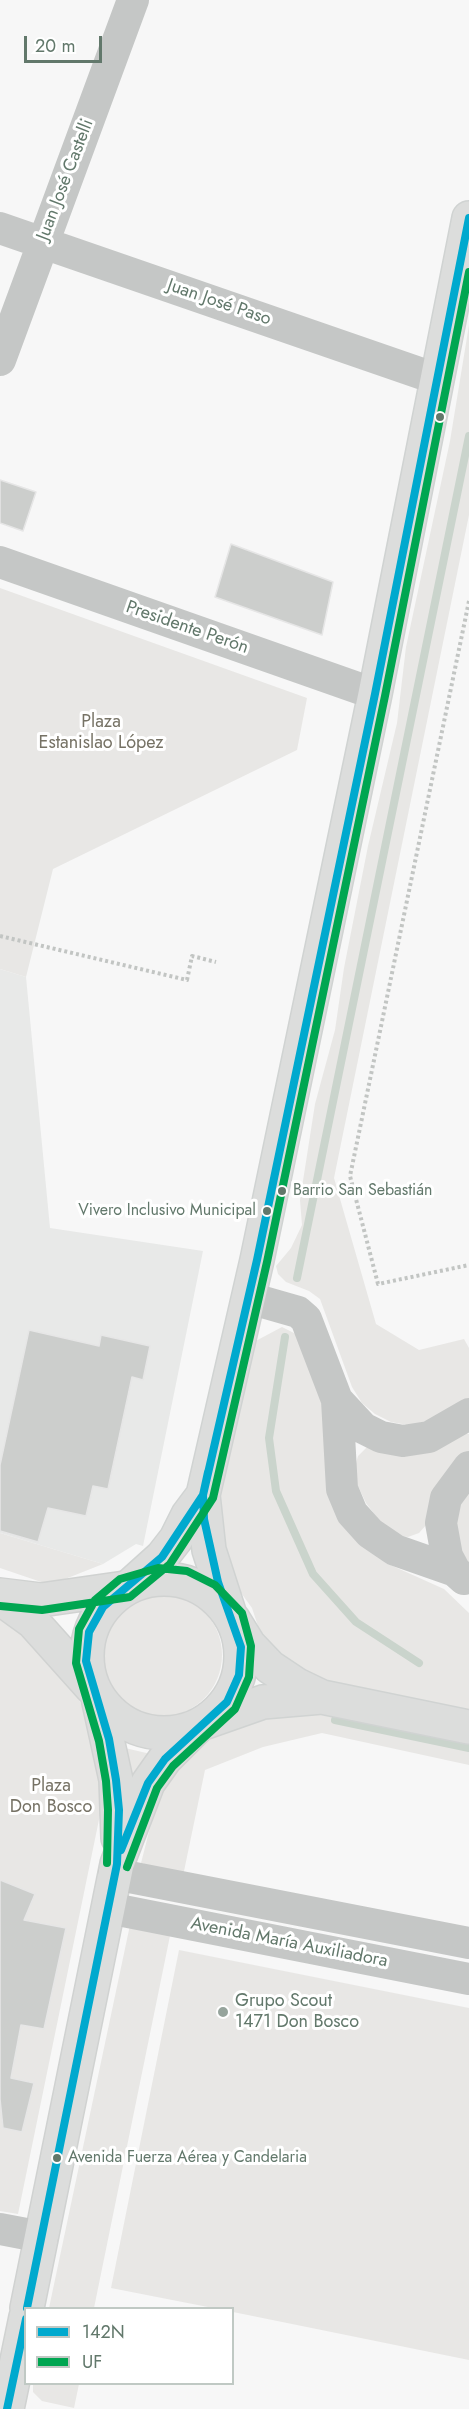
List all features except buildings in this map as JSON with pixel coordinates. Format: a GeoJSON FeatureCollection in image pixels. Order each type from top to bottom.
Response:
{"type":"FeatureCollection","features":[{"type":"Feature","properties":{"kind":"main road"},"geometry":{"type":"LineString","coordinates":[[116,1869],[148,1783],[165,1758],[227,1702],[239,1675],[241,1647],[209,1550],[203,1495],[249,1298],[375,694],[469,218]]}},
{"type":"Feature","properties":{"kind":"main road"},"geometry":{"type":"LineString","coordinates":[[27,2307],[116,1869],[119,1810],[117,1780],[86,1661],[90,1632],[103,1607],[162,1557],[203,1495]]}},
{"type":"Feature","properties":{"kind":"main road"},"geometry":{"type":"LineString","coordinates":[[0,1597],[41,1600],[129,1586],[159,1578],[186,1581],[209,1593],[231,1615],[249,1645],[270,1667],[297,1685],[322,1697],[469,1727]]}},
{"type":"Feature","properties":{"kind":"main road"},"geometry":{"type":"LineString","coordinates":[[0,1597],[33,1622],[117,1719],[142,1731],[171,1734],[263,1702],[322,1697]]}},
{"type":"Feature","properties":{"kind":"main road"},"geometry":{"type":"LineString","coordinates":[[7,2409],[24,2327]]}},
{"type":"Feature","properties":{"kind":"street","name":"Juan José Castelli"},"geometry":{"type":"LineString","coordinates":[[0,360],[133,0]]}},
{"type":"Feature","properties":{"kind":"street","name":"Juan José Paso"},"geometry":{"type":"LineString","coordinates":[[0,228],[437,379]]}},
{"type":"Feature","properties":{"kind":"street","name":"Presidente Perón"},"geometry":{"type":"LineString","coordinates":[[0,562],[375,694]]}},
{"type":"Feature","properties":{"kind":"street"},"geometry":{"type":"LineString","coordinates":[[249,1298],[298,1312],[306,1319],[338,1400],[342,1489],[352,1513],[370,1533],[395,1550],[462,1577]]}},
{"type":"Feature","properties":{"kind":"street"},"geometry":{"type":"LineString","coordinates":[[338,1400],[363,1428],[381,1437],[403,1441],[429,1437],[469,1414]]}},
{"type":"Feature","properties":{"kind":"street"},"geometry":{"type":"LineString","coordinates":[[340,1469],[350,1449],[363,1440],[381,1437]]}},
{"type":"Feature","properties":{"kind":"street"},"geometry":{"type":"LineString","coordinates":[[395,1550],[415,1549],[431,1539],[441,1523],[446,1498],[469,1467]]}},
{"type":"Feature","properties":{"kind":"street"},"geometry":{"type":"LineString","coordinates":[[441,1523],[447,1556],[462,1577]]}},
{"type":"Feature","properties":{"kind":"street","name":"Avenida María Auxiliadora"},"geometry":{"type":"LineString","coordinates":[[116,1869],[469,1943]]}},
{"type":"Feature","properties":{"kind":"street","name":"Avenida María Auxiliadora"},"geometry":{"type":"LineString","coordinates":[[108,1908],[469,1979]]}},
{"type":"Feature","properties":{"kind":"street"},"geometry":{"type":"LineString","coordinates":[[0,2229],[42,2237]]}},
{"type":"Feature","properties":{"kind":"path"},"geometry":{"type":"LineString","coordinates":[[469,602],[350,1176],[378,1284],[469,1265]]}},
{"type":"Feature","properties":{"kind":"path"},"geometry":{"type":"LineString","coordinates":[[0,936],[187,980],[192,956],[216,962]]}},
{"type":"Feature","properties":{"kind":"shaded area"},"geometry":{"type":"Polygon","coordinates":[[[0,969],[26,977],[50,1228],[203,1251],[143,1546],[136,1544],[103,1564],[0,1533],[0,969]]]}},
{"type":"Feature","properties":{"kind":"green space"},"geometry":{"type":"Polygon","coordinates":[[[469,325],[469,515],[334,1178],[376,1324],[419,1350],[464,1339],[469,1348],[469,1399],[448,1413],[413,1426],[391,1422],[375,1414],[362,1403],[352,1387],[320,1299],[309,1291],[286,1282],[278,1274],[276,1266],[291,1248],[302,1225],[300,1200],[315,1104],[335,1030],[344,968],[368,846],[397,723],[406,647],[450,441],[469,325]]]}},
{"type":"Feature","properties":{"kind":"green space","name":"Plaza Estanislao López"},"geometry":{"type":"Polygon","coordinates":[[[0,588],[307,698],[297,750],[53,869],[26,977],[0,969],[0,588]]]}},
{"type":"Feature","properties":{"kind":"green space"},"geometry":{"type":"Polygon","coordinates":[[[282,1327],[302,1337],[316,1371],[360,1541],[386,1563],[444,1589],[469,1613],[469,1715],[350,1692],[295,1672],[261,1635],[252,1608],[239,1590],[214,1531],[213,1504],[250,1344],[282,1327]]]}},
{"type":"Feature","properties":{"kind":"green space"},"geometry":{"type":"Polygon","coordinates":[[[469,1434],[469,1454],[427,1524],[419,1533],[408,1537],[396,1535],[384,1527],[366,1503],[357,1484],[354,1470],[358,1456],[367,1447],[469,1434]]]}},
{"type":"Feature","properties":{"kind":"green space"},"geometry":{"type":"Polygon","coordinates":[[[469,1487],[469,1564],[461,1550],[456,1532],[457,1512],[469,1487]]]}},
{"type":"Feature","properties":{"kind":"green space"},"geometry":{"type":"Polygon","coordinates":[[[0,1533],[103,1564],[50,1585],[0,1568],[0,1533]]]}},
{"type":"Feature","properties":{"kind":"green space"},"geometry":{"type":"Polygon","coordinates":[[[160,1593],[184,1597],[204,1611],[218,1631],[222,1655],[218,1679],[204,1699],[184,1713],[160,1717],[136,1713],[116,1699],[102,1679],[98,1655],[102,1631],[116,1611],[136,1597],[160,1593]]]}},
{"type":"Feature","properties":{"kind":"green space","name":"Plaza Don Bosco"},"geometry":{"type":"Polygon","coordinates":[[[0,1612],[59,1661],[103,1747],[102,1805],[18,2214],[0,2211],[0,1612]]]}},
{"type":"Feature","properties":{"kind":"green space"},"geometry":{"type":"Polygon","coordinates":[[[312,1709],[469,1741],[469,1765],[322,1733],[263,1747],[205,1770],[183,1876],[141,1863],[161,1785],[196,1746],[239,1721],[312,1709]]]}},
{"type":"Feature","properties":{"kind":"green space"},"geometry":{"type":"Polygon","coordinates":[[[125,1748],[155,1755],[133,1784],[125,1748]]]}},
{"type":"Feature","properties":{"kind":"green space"},"geometry":{"type":"Polygon","coordinates":[[[130,1925],[172,1926],[94,2307],[49,2307],[130,1925]]]}},
{"type":"Feature","properties":{"kind":"green space"},"geometry":{"type":"Polygon","coordinates":[[[179,1950],[469,2008],[469,2360],[234,2312],[234,2307],[208,2307],[111,2288],[179,1950]]]}},
{"type":"Feature","properties":{"kind":"green space"},"geometry":{"type":"Polygon","coordinates":[[[33,2385],[79,2385],[74,2408],[42,2401],[33,2392],[33,2385]]]}},
{"type":"Feature","properties":{"kind":"waterway"},"geometry":{"type":"LineString","coordinates":[[297,1278],[469,436]]}},
{"type":"Feature","properties":{"kind":"waterway"},"geometry":{"type":"LineString","coordinates":[[285,1337],[269,1438],[276,1491],[313,1574],[356,1622],[419,1663]]}},
{"type":"Feature","properties":{"kind":"waterway"},"geometry":{"type":"LineString","coordinates":[[335,1720],[469,1748]]}},
{"type":"Feature","properties":{"kind":"transit line","name":"142N"},"geometry":{"type":"LineString","coordinates":[[27,2307],[117,1864],[119,1810],[116,1780],[109,1739],[86,1661],[89,1632],[103,1607],[162,1557],[203,1495],[257,1260],[375,694],[469,218]]}},
{"type":"Feature","properties":{"kind":"transit line","name":"UF"},"geometry":{"type":"LineString","coordinates":[[0,1606],[42,1610],[130,1597],[170,1564],[213,1498],[267,1262],[385,696],[469,272]]}},
{"type":"Feature","properties":{"kind":"transit line","name":"142N"},"geometry":{"type":"LineString","coordinates":[[121,1850],[148,1783],[165,1759],[227,1702],[239,1675],[241,1647],[218,1582],[204,1519],[203,1495],[208,1472]]}},
{"type":"Feature","properties":{"kind":"transit line","name":"UF"},"geometry":{"type":"LineString","coordinates":[[107,1863],[106,1781],[99,1741],[76,1663],[79,1629],[95,1600],[120,1579],[158,1568],[187,1571],[215,1585],[242,1613],[251,1646],[249,1677],[235,1709],[173,1766],[157,1788],[127,1867]]}},
{"type":"Feature","properties":{"kind":"transit line","name":"142N"},"geometry":{"type":"LineString","coordinates":[[7,2409],[24,2328]]}},
{"type":"Feature","properties":{"kind":"place","name":"Barrio San Sebastián"},"geometry":{"type":"Point","coordinates":[282,1191]}},
{"type":"Feature","properties":{"kind":"place","name":"Vivero Inclusivo Municipal"},"geometry":{"type":"Point","coordinates":[267,1211]}},
{"type":"Feature","properties":{"kind":"place","name":"Grupo Scout 1471 Don Bosco"},"geometry":{"type":"Point","coordinates":[223,2012]}},
{"type":"Feature","properties":{"kind":"place","name":"Avenida Fuerza Aérea y Candelaria"},"geometry":{"type":"Point","coordinates":[57,2158]}}]}
